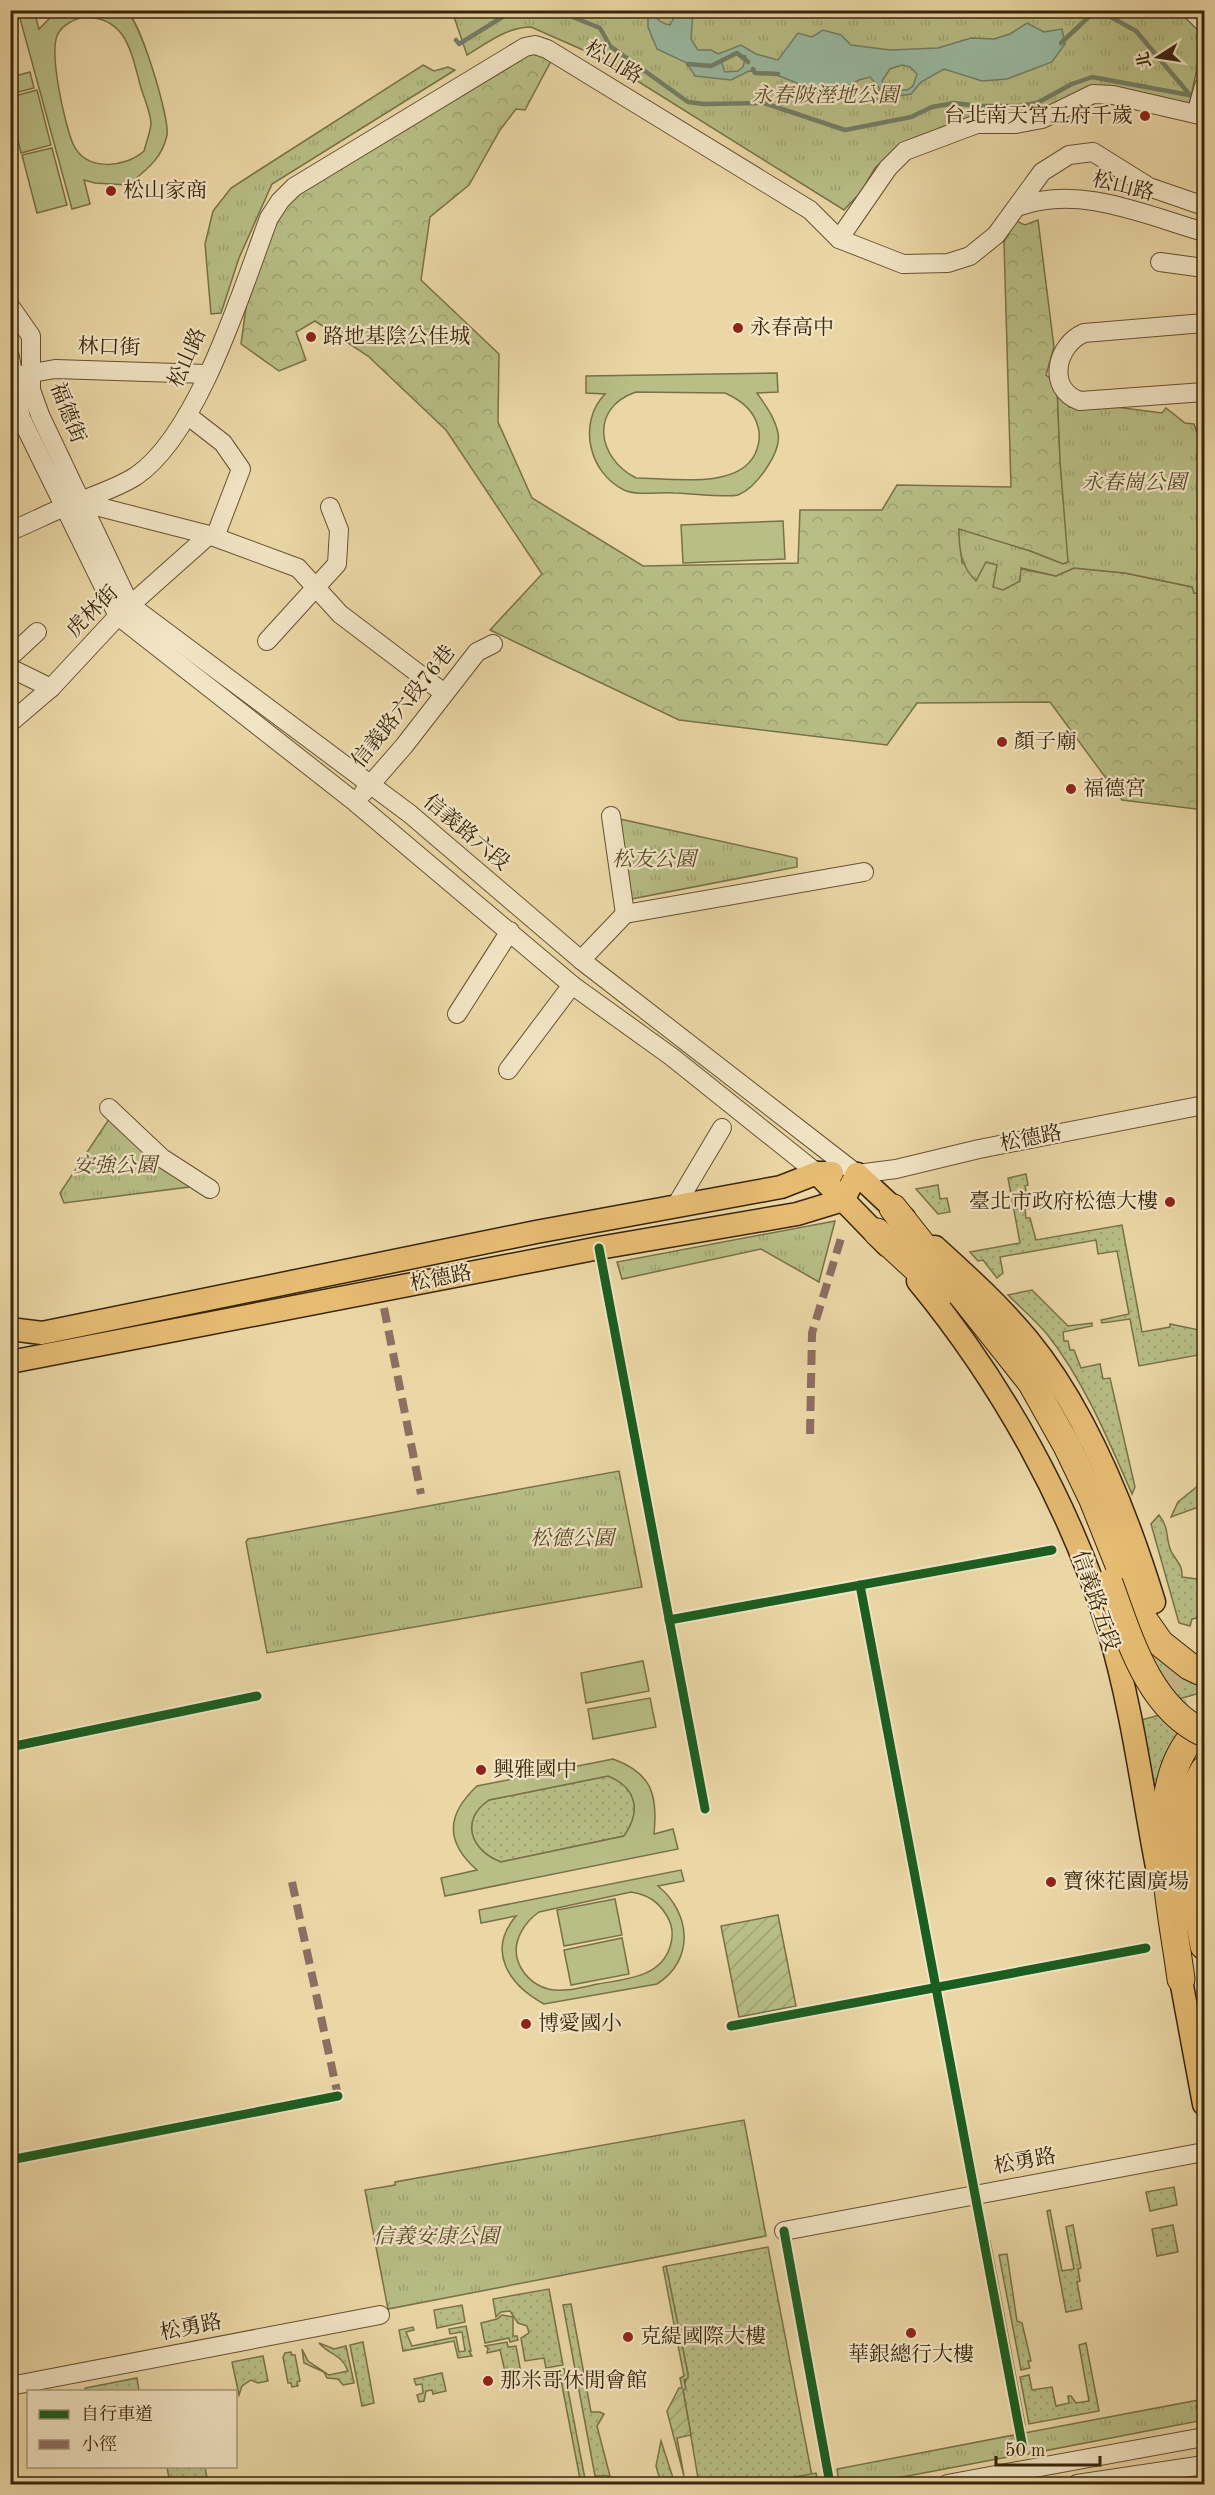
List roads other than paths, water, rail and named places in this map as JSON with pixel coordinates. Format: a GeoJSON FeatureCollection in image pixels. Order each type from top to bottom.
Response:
{"type":"FeatureCollection","features":[{"type":"Feature","properties":{"kind":"highway"},"geometry":{"type":"LineString","coordinates":[[893,1208],[1031,1382],[1067,1446],[1093,1500],[1137,1610],[1160,1642],[1189,1666],[1204,1673]]}},
{"type":"Feature","properties":{"kind":"highway"},"geometry":{"type":"LineString","coordinates":[[877,1232],[932,1280],[963,1316],[1018,1390],[1070,1484],[1134,1648],[1152,1683],[1176,1713],[1204,1733]]}},
{"type":"Feature","properties":{"kind":"highway"},"geometry":{"type":"LineString","coordinates":[[1181,1979],[1164,1824],[1167,1790],[1172,1770],[1181,1753],[1204,1726]]}},
{"type":"Feature","properties":{"kind":"highway"},"geometry":{"type":"LineString","coordinates":[[1204,1770],[1190,1803],[1187,1829],[1191,1878],[1204,1946]]}},
{"type":"Feature","properties":{"kind":"main road","name":"松德路"},"geometry":{"type":"LineString","coordinates":[[10,1329],[42,1333],[536,1232],[781,1187],[817,1173],[857,1174]]}},
{"type":"Feature","properties":{"kind":"main road","name":"信義路五段"},"geometry":{"type":"LineString","coordinates":[[817,1173],[877,1232],[952,1323],[1002,1400],[1054,1491],[1109,1631],[1126,1702],[1204,2104]]}},
{"type":"Feature","properties":{"kind":"main road"},"geometry":{"type":"LineString","coordinates":[[843,1200],[857,1174],[989,1297],[1029,1341],[1059,1383],[1120,1507],[1154,1602]]}},
{"type":"Feature","properties":{"kind":"main road","name":"松德路"},"geometry":{"type":"LineString","coordinates":[[10,1362],[599,1248],[797,1214],[843,1200]]}},
{"type":"Feature","properties":{"kind":"street"},"geometry":{"type":"LineString","coordinates":[[1191,10],[1204,23]]}},
{"type":"Feature","properties":{"kind":"street","name":"松山路"},"geometry":{"type":"LineString","coordinates":[[10,531],[136,476],[165,449],[187,414],[207,374],[269,218],[280,201],[294,187],[525,47],[535,45],[547,49],[801,204],[839,239],[903,264],[948,263],[970,256],[996,235],[1020,206],[1040,199],[1096,200],[1204,232]]}},
{"type":"Feature","properties":{"kind":"street"},"geometry":{"type":"LineString","coordinates":[[839,239],[888,168],[905,151],[977,124],[1016,124],[1042,119],[1094,94],[1147,98],[1200,115],[1204,89]]}},
{"type":"Feature","properties":{"kind":"street"},"geometry":{"type":"LineString","coordinates":[[1020,206],[1042,172],[1068,155],[1093,152],[1149,187],[1204,206]]}},
{"type":"Feature","properties":{"kind":"street"},"geometry":{"type":"LineString","coordinates":[[1160,262],[1204,268]]}},
{"type":"Feature","properties":{"kind":"street","name":"福德街"},"geometry":{"type":"LineString","coordinates":[[10,306],[31,336],[18,376]]}},
{"type":"Feature","properties":{"kind":"street"},"geometry":{"type":"LineString","coordinates":[[1204,323],[1084,333],[1071,339],[1062,354],[1059,368],[1061,387],[1069,398],[1080,401],[1204,392]]}},
{"type":"Feature","properties":{"kind":"street","name":"福德街"},"geometry":{"type":"LineString","coordinates":[[10,357],[18,376],[21,418],[71,505]]}},
{"type":"Feature","properties":{"kind":"street","name":"林口街"},"geometry":{"type":"LineString","coordinates":[[18,376],[55,369],[207,374]]}},
{"type":"Feature","properties":{"kind":"street"},"geometry":{"type":"LineString","coordinates":[[187,414],[223,443],[241,469],[212,536]]}},
{"type":"Feature","properties":{"kind":"street"},"geometry":{"type":"LineString","coordinates":[[71,505],[212,536],[298,568],[314,589],[340,614],[444,693]]}},
{"type":"Feature","properties":{"kind":"street","name":"信義路六段"},"geometry":{"type":"LineString","coordinates":[[71,505],[124,611],[573,985],[672,1057],[817,1173]]}},
{"type":"Feature","properties":{"kind":"street"},"geometry":{"type":"LineString","coordinates":[[267,641],[337,564],[339,530],[330,507]]}},
{"type":"Feature","properties":{"kind":"street","name":"虎林街"},"geometry":{"type":"LineString","coordinates":[[10,723],[51,688],[124,611],[212,536]]}},
{"type":"Feature","properties":{"kind":"street","name":"信義路六段"},"geometry":{"type":"LineString","coordinates":[[124,611],[410,814],[581,960],[857,1174]]}},
{"type":"Feature","properties":{"kind":"street"},"geometry":{"type":"LineString","coordinates":[[10,657],[37,632]]}},
{"type":"Feature","properties":{"kind":"street","name":"信義路六段76巷"},"geometry":{"type":"LineString","coordinates":[[355,802],[372,785],[477,652],[493,644]]}},
{"type":"Feature","properties":{"kind":"street"},"geometry":{"type":"LineString","coordinates":[[10,668],[51,688]]}},
{"type":"Feature","properties":{"kind":"street"},"geometry":{"type":"LineString","coordinates":[[611,816],[625,914]]}},
{"type":"Feature","properties":{"kind":"street"},"geometry":{"type":"LineString","coordinates":[[581,960],[625,914],[864,872]]}},
{"type":"Feature","properties":{"kind":"street"},"geometry":{"type":"LineString","coordinates":[[457,1014],[510,931]]}},
{"type":"Feature","properties":{"kind":"street"},"geometry":{"type":"LineString","coordinates":[[508,1070],[573,985]]}},
{"type":"Feature","properties":{"kind":"street","name":"松德路"},"geometry":{"type":"LineString","coordinates":[[857,1174],[880,1172],[979,1149],[1204,1105]]}},
{"type":"Feature","properties":{"kind":"street"},"geometry":{"type":"LineString","coordinates":[[109,1108],[162,1158],[210,1190]]}},
{"type":"Feature","properties":{"kind":"street"},"geometry":{"type":"LineString","coordinates":[[675,1207],[722,1128]]}},
{"type":"Feature","properties":{"kind":"street","name":"松勇路"},"geometry":{"type":"LineString","coordinates":[[784,2231],[1204,2152]]}},
{"type":"Feature","properties":{"kind":"street","name":"松勇路"},"geometry":{"type":"LineString","coordinates":[[10,2386],[380,2315]]}},
{"type":"Feature","properties":{"kind":"street"},"geometry":{"type":"LineString","coordinates":[[947,2484],[1204,2438]]}},
{"type":"Feature","properties":{"kind":"street"},"geometry":{"type":"LineString","coordinates":[[1077,2484],[1204,2465]]}},
{"type":"Feature","properties":{"kind":"waterway"},"geometry":{"type":"LineString","coordinates":[[456,40],[459,44],[514,10]]}},
{"type":"Feature","properties":{"kind":"waterway"},"geometry":{"type":"LineString","coordinates":[[555,10],[600,28],[610,46],[688,102],[764,103],[845,130],[911,117],[932,107],[954,103],[979,106],[1019,106],[1037,103],[1072,84],[1092,77],[1189,95]]}},
{"type":"Feature","properties":{"kind":"waterway"},"geometry":{"type":"LineString","coordinates":[[1061,43],[1096,10]]}},
{"type":"Feature","properties":{"kind":"waterway"},"geometry":{"type":"LineString","coordinates":[[1098,10],[1136,31],[1190,95]]}},
{"type":"Feature","properties":{"kind":"waterway"},"geometry":{"type":"LineString","coordinates":[[688,64],[711,66],[737,53],[748,62]]}},
{"type":"Feature","properties":{"kind":"waterway"},"geometry":{"type":"LineString","coordinates":[[753,69],[755,73],[778,74]]}},
{"type":"Feature","properties":{"kind":"tunnel"},"geometry":{"type":"LineString","coordinates":[[1161,1637],[1179,1719]]}},
{"type":"Feature","properties":{"kind":"tunnel"},"geometry":{"type":"LineString","coordinates":[[1195,1798],[1204,1840]]}},
{"type":"Feature","properties":{"kind":"place","name":"台北南天宮五府千歲"},"geometry":{"type":"Point","coordinates":[1145,116]}},
{"type":"Feature","properties":{"kind":"place","name":"松山家商"},"geometry":{"type":"Point","coordinates":[111,191]}},
{"type":"Feature","properties":{"kind":"place","name":"永春高中"},"geometry":{"type":"Point","coordinates":[738,328]}},
{"type":"Feature","properties":{"kind":"place","name":"路地基陰公佳城"},"geometry":{"type":"Point","coordinates":[311,337]}},
{"type":"Feature","properties":{"kind":"place","name":"顏子廟"},"geometry":{"type":"Point","coordinates":[1002,742]}},
{"type":"Feature","properties":{"kind":"place","name":"福德宮"},"geometry":{"type":"Point","coordinates":[1071,789]}},
{"type":"Feature","properties":{"kind":"place","name":"臺北市政府松德大樓"},"geometry":{"type":"Point","coordinates":[1170,1202]}},
{"type":"Feature","properties":{"kind":"place","name":"興雅國中"},"geometry":{"type":"Point","coordinates":[481,1770]}},
{"type":"Feature","properties":{"kind":"place","name":"寶徠花園廣場"},"geometry":{"type":"Point","coordinates":[1051,1882]}},
{"type":"Feature","properties":{"kind":"place","name":"博愛國小"},"geometry":{"type":"Point","coordinates":[526,2024]}},
{"type":"Feature","properties":{"kind":"place","name":"華銀總行大樓"},"geometry":{"type":"Point","coordinates":[911,2333]}},
{"type":"Feature","properties":{"kind":"place","name":"克緹國際大樓"},"geometry":{"type":"Point","coordinates":[628,2337]}},
{"type":"Feature","properties":{"kind":"place","name":"那米哥休閒會館"},"geometry":{"type":"Point","coordinates":[488,2381]}},
{"type":"Feature","properties":{"kind":"park label","name":"永春陂溼地公園"},"geometry":{"type":"Point","coordinates":[825,96]}},
{"type":"Feature","properties":{"kind":"park label","name":"永春崗公園"},"geometry":{"type":"Point","coordinates":[1134,483]}},
{"type":"Feature","properties":{"kind":"park label","name":"松友公園"},"geometry":{"type":"Point","coordinates":[654,860]}},
{"type":"Feature","properties":{"kind":"park label","name":"安強公園"},"geometry":{"type":"Point","coordinates":[115,1166]}},
{"type":"Feature","properties":{"kind":"park label","name":"松德公園"},"geometry":{"type":"Point","coordinates":[572,1539]}},
{"type":"Feature","properties":{"kind":"park label","name":"信義安康公園"},"geometry":{"type":"Point","coordinates":[436,2237]}}]}
